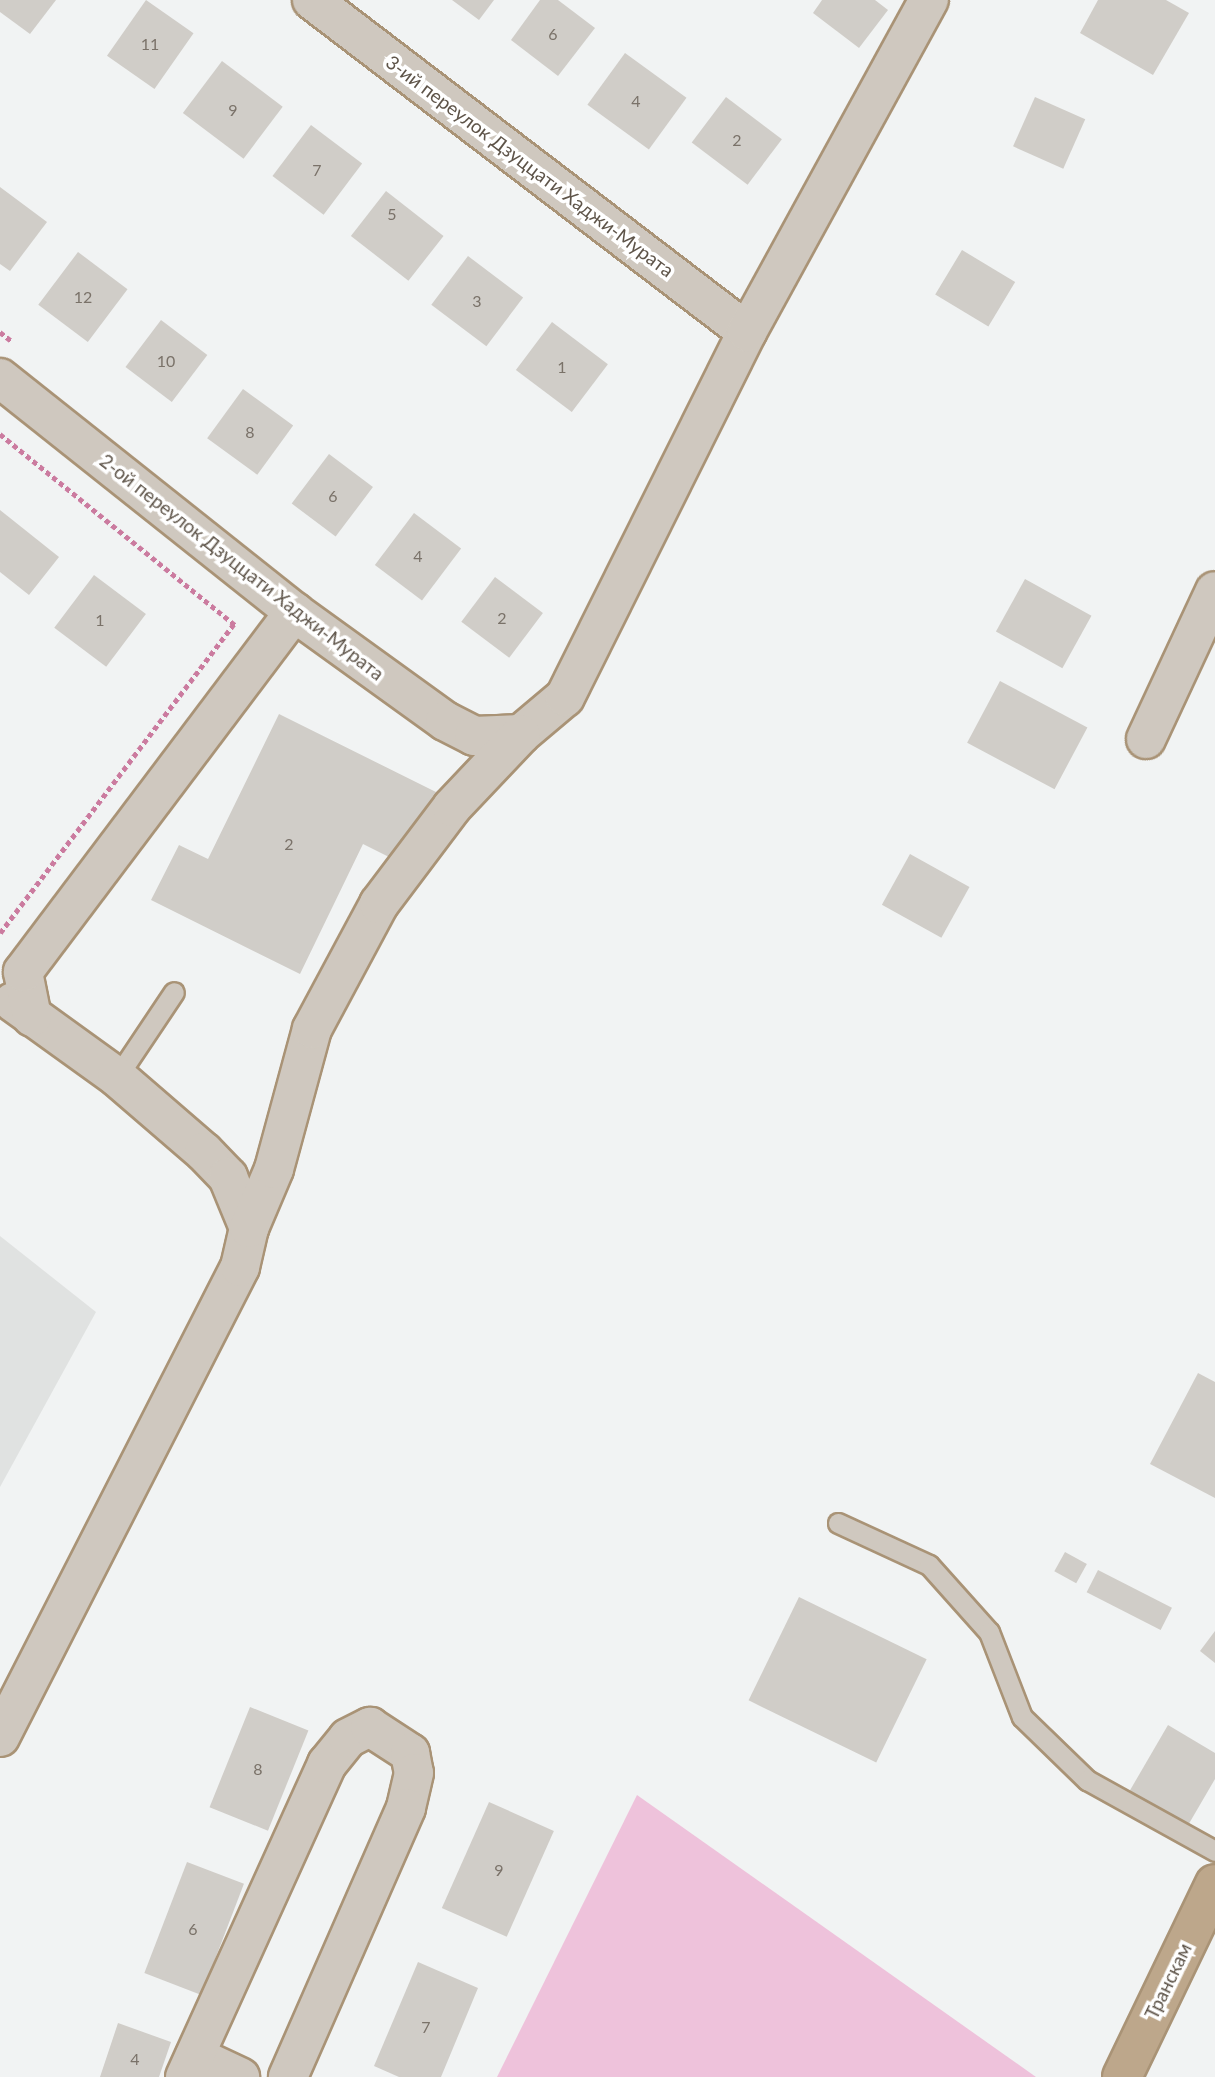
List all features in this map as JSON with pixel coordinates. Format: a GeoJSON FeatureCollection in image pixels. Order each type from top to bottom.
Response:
{"type":"FeatureCollection","features":[{"type":"Feature","properties":{"kind":"highway","name":"Транскам"},"geometry":{"type":"LineString","coordinates":[[1122,2077],[1215,1884]]}},
{"type":"Feature","properties":{"kind":"street","name":"3-ий переулок Дзуццати Хаджи-Мурата"},"geometry":{"type":"LineString","coordinates":[[312,0],[747,332]]}},
{"type":"Feature","properties":{"kind":"street"},"geometry":{"type":"LineString","coordinates":[[0,1737],[218,1315],[240,1267],[249,1228],[274,1169],[312,1029],[379,904],[452,807],[521,734],[565,697],[747,332],[929,0]]}},
{"type":"Feature","properties":{"kind":"street","name":"2-ой переулок Дзуццати Хаджи-Мурата"},"geometry":{"type":"LineString","coordinates":[[0,378],[294,612],[445,721],[474,736],[521,734]]}},
{"type":"Feature","properties":{"kind":"street"},"geometry":{"type":"LineString","coordinates":[[1146,739],[1215,591]]}},
{"type":"Feature","properties":{"kind":"street"},"geometry":{"type":"LineString","coordinates":[[32,1017],[23,972],[294,612]]}},
{"type":"Feature","properties":{"kind":"street"},"geometry":{"type":"LineString","coordinates":[[0,992],[117,1077],[228,1177],[249,1228]]}},
{"type":"Feature","properties":{"kind":"street"},"geometry":{"type":"LineString","coordinates":[[240,2077],[190,2066],[327,1764],[348,1738],[370,1727],[410,1753],[415,1773],[406,1808],[288,2077]]}},
{"type":"Feature","properties":{"kind":"lane"},"geometry":{"type":"LineString","coordinates":[[117,1077],[174,992]]}},
{"type":"Feature","properties":{"kind":"lane"},"geometry":{"type":"LineString","coordinates":[[838,1523],[929,1564],[989,1632],[1022,1717],[1087,1780],[1215,1851]]}},
{"type":"Feature","properties":{"kind":"path"},"geometry":{"type":"LineString","coordinates":[[0,434],[267,650]]}},
{"type":"Feature","properties":{"kind":"path"},"geometry":{"type":"LineString","coordinates":[[0,933],[234,624]]}},
{"type":"Feature","properties":{"kind":"shaded area"},"geometry":{"type":"Polygon","coordinates":[[[0,1236],[96,1312],[0,1487],[0,1236]]]}},
{"type":"Feature","properties":{"kind":"shaded area"},"geometry":{"type":"Polygon","coordinates":[[[637,1795],[1036,2077],[497,2077],[637,1795]]]}},
{"type":"Feature","properties":{"kind":"building"},"geometry":{"type":"Polygon","coordinates":[[[0,0],[56,0],[30,34],[0,12],[0,0]]]}},
{"type":"Feature","properties":{"kind":"building"},"geometry":{"type":"Polygon","coordinates":[[[146,0],[194,33],[155,89],[107,56],[146,0]]]}},
{"type":"Feature","properties":{"kind":"building"},"geometry":{"type":"Polygon","coordinates":[[[452,0],[494,0],[479,20],[452,0]]]}},
{"type":"Feature","properties":{"kind":"building"},"geometry":{"type":"Polygon","coordinates":[[[540,0],[558,0],[595,28],[558,76],[511,40],[540,0]]]}},
{"type":"Feature","properties":{"kind":"building"},"geometry":{"type":"Polygon","coordinates":[[[822,0],[875,0],[888,10],[859,48],[813,13],[822,0]]]}},
{"type":"Feature","properties":{"kind":"building"},"geometry":{"type":"Polygon","coordinates":[[[1098,0],[1166,0],[1189,13],[1153,75],[1080,33],[1098,0]]]}},
{"type":"Feature","properties":{"kind":"building"},"geometry":{"type":"Polygon","coordinates":[[[625,53],[686,98],[649,149],[587,105],[625,53]]]}},
{"type":"Feature","properties":{"kind":"building"},"geometry":{"type":"Polygon","coordinates":[[[222,61],[283,107],[244,159],[183,113],[222,61]]]}},
{"type":"Feature","properties":{"kind":"building"},"geometry":{"type":"Polygon","coordinates":[[[726,97],[782,139],[748,185],[692,143],[726,97]]]}},
{"type":"Feature","properties":{"kind":"building"},"geometry":{"type":"Polygon","coordinates":[[[1035,97],[1085,119],[1063,169],[1013,146],[1035,97]]]}},
{"type":"Feature","properties":{"kind":"building"},"geometry":{"type":"Polygon","coordinates":[[[311,125],[362,164],[324,215],[272,176],[311,125]]]}},
{"type":"Feature","properties":{"kind":"building"},"geometry":{"type":"Polygon","coordinates":[[[0,187],[47,222],[10,271],[0,264],[0,187]]]}},
{"type":"Feature","properties":{"kind":"building"},"geometry":{"type":"Polygon","coordinates":[[[386,191],[444,236],[408,281],[351,236],[386,191]]]}},
{"type":"Feature","properties":{"kind":"building"},"geometry":{"type":"Polygon","coordinates":[[[962,250],[1015,282],[988,327],[935,295],[962,250]]]}},
{"type":"Feature","properties":{"kind":"building"},"geometry":{"type":"Polygon","coordinates":[[[78,252],[128,289],[88,342],[38,305],[78,252]]]}},
{"type":"Feature","properties":{"kind":"building"},"geometry":{"type":"Polygon","coordinates":[[[468,256],[523,298],[486,346],[431,305],[468,256]]]}},
{"type":"Feature","properties":{"kind":"building"},"geometry":{"type":"Polygon","coordinates":[[[161,320],[207,355],[172,402],[125,367],[161,320]]]}},
{"type":"Feature","properties":{"kind":"building"},"geometry":{"type":"Polygon","coordinates":[[[552,322],[608,364],[572,412],[516,370],[552,322]]]}},
{"type":"Feature","properties":{"kind":"building"},"geometry":{"type":"Polygon","coordinates":[[[243,389],[293,425],[257,475],[207,438],[243,389]]]}},
{"type":"Feature","properties":{"kind":"building"},"geometry":{"type":"Polygon","coordinates":[[[329,454],[373,487],[336,537],[292,504],[329,454]]]}},
{"type":"Feature","properties":{"kind":"building"},"geometry":{"type":"Polygon","coordinates":[[[0,510],[59,557],[29,595],[0,572],[0,510]]]}},
{"type":"Feature","properties":{"kind":"building"},"geometry":{"type":"Polygon","coordinates":[[[414,513],[461,549],[422,600],[375,565],[414,513]]]}},
{"type":"Feature","properties":{"kind":"building"},"geometry":{"type":"Polygon","coordinates":[[[94,575],[146,614],[106,667],[54,628],[94,575]]]}},
{"type":"Feature","properties":{"kind":"building"},"geometry":{"type":"Polygon","coordinates":[[[495,577],[543,613],[509,658],[461,622],[495,577]]]}},
{"type":"Feature","properties":{"kind":"building"},"geometry":{"type":"Polygon","coordinates":[[[1025,579],[1091,616],[1062,668],[996,631],[1025,579]]]}},
{"type":"Feature","properties":{"kind":"building"},"geometry":{"type":"Polygon","coordinates":[[[1000,681],[1087,727],[1055,789],[967,743],[1000,681]]]}},
{"type":"Feature","properties":{"kind":"building"},"geometry":{"type":"Polygon","coordinates":[[[279,714],[438,793],[403,864],[363,844],[300,974],[151,900],[179,845],[208,859],[279,714]]]}},
{"type":"Feature","properties":{"kind":"building"},"geometry":{"type":"Polygon","coordinates":[[[910,854],[969,887],[941,938],[882,905],[910,854]]]}},
{"type":"Feature","properties":{"kind":"building"},"geometry":{"type":"Polygon","coordinates":[[[1198,1373],[1215,1382],[1215,1498],[1150,1464],[1198,1373]]]}},
{"type":"Feature","properties":{"kind":"building"},"geometry":{"type":"Polygon","coordinates":[[[1065,1552],[1087,1564],[1076,1583],[1054,1571],[1065,1552]]]}},
{"type":"Feature","properties":{"kind":"building"},"geometry":{"type":"Polygon","coordinates":[[[1098,1570],[1172,1608],[1161,1630],[1087,1592],[1098,1570]]]}},
{"type":"Feature","properties":{"kind":"building"},"geometry":{"type":"Polygon","coordinates":[[[799,1597],[927,1659],[876,1763],[749,1700],[799,1597]]]}},
{"type":"Feature","properties":{"kind":"building"},"geometry":{"type":"Polygon","coordinates":[[[1215,1631],[1215,1663],[1200,1651],[1215,1631]]]}},
{"type":"Feature","properties":{"kind":"building"},"geometry":{"type":"Polygon","coordinates":[[[250,1707],[308,1731],[268,1831],[210,1807],[250,1707]]]}},
{"type":"Feature","properties":{"kind":"building"},"geometry":{"type":"Polygon","coordinates":[[[1168,1725],[1215,1753],[1215,1779],[1187,1827],[1129,1792],[1168,1725]]]}},
{"type":"Feature","properties":{"kind":"building"},"geometry":{"type":"Polygon","coordinates":[[[489,1802],[554,1831],[507,1937],[442,1908],[489,1802]]]}},
{"type":"Feature","properties":{"kind":"building"},"geometry":{"type":"Polygon","coordinates":[[[187,1862],[244,1884],[201,1995],[144,1973],[187,1862]]]}},
{"type":"Feature","properties":{"kind":"building"},"geometry":{"type":"Polygon","coordinates":[[[418,1962],[478,1988],[441,2077],[399,2077],[374,2066],[418,1962]]]}},
{"type":"Feature","properties":{"kind":"building"},"geometry":{"type":"Polygon","coordinates":[[[118,2023],[171,2042],[159,2077],[100,2077],[118,2023]]]}}]}
